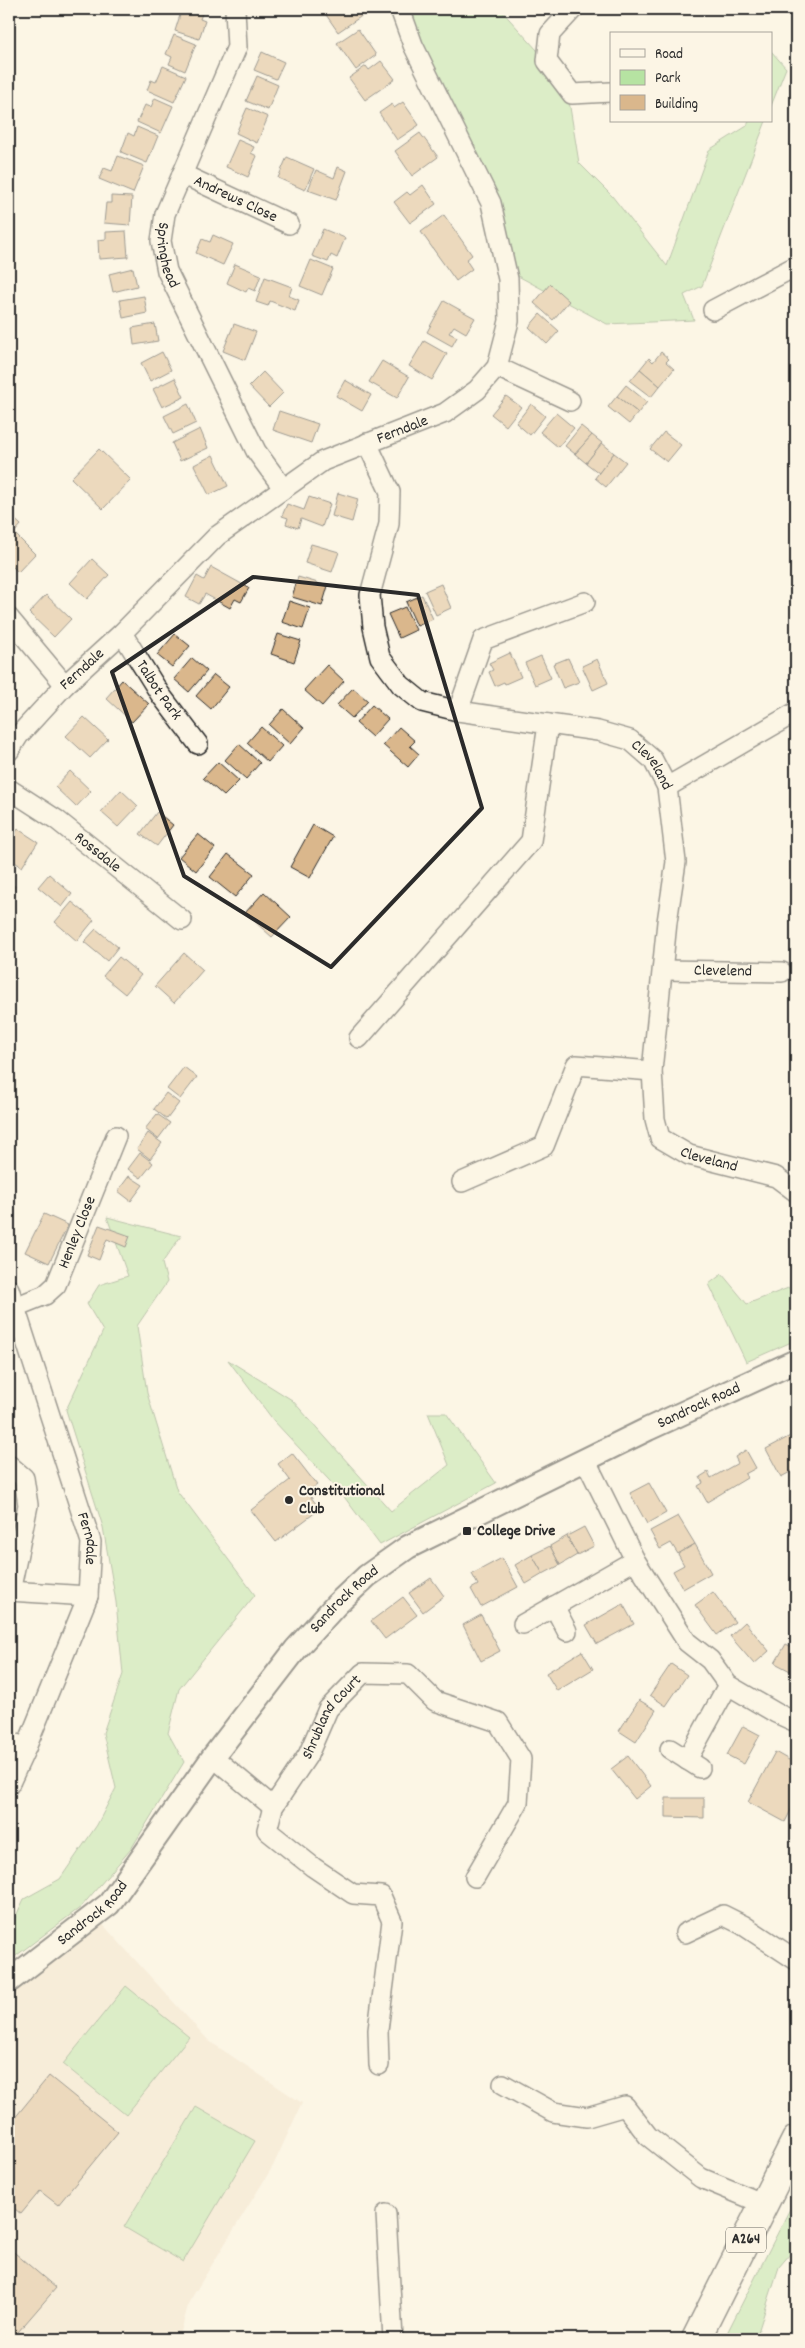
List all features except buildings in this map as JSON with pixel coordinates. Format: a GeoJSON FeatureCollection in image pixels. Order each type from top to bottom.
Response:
{"type":"FeatureCollection","features":[{"type":"Feature","properties":{"kind":"main road","name":"A264"},"geometry":{"type":"LineString","coordinates":[[696,2339],[796,2140]]}},
{"type":"Feature","properties":{"kind":"street","name":"Springhead"},"geometry":{"type":"LineString","coordinates":[[235,9],[237,46],[165,214],[161,241],[167,271],[256,451],[283,488]]}},
{"type":"Feature","properties":{"kind":"street","name":"Ferndale"},"geometry":{"type":"LineString","coordinates":[[9,751],[14,731],[122,633],[217,536],[323,461],[445,413],[477,390],[496,367],[509,321],[508,278],[491,203],[413,45],[400,9]]}},
{"type":"Feature","properties":{"kind":"street"},"geometry":{"type":"LineString","coordinates":[[573,9],[550,34],[547,61],[572,94],[610,92]]}},
{"type":"Feature","properties":{"kind":"street","name":"Andrews Close"},"geometry":{"type":"LineString","coordinates":[[182,174],[289,224]]}},
{"type":"Feature","properties":{"kind":"street"},"geometry":{"type":"LineString","coordinates":[[713,310],[796,266]]}},
{"type":"Feature","properties":{"kind":"street"},"geometry":{"type":"LineString","coordinates":[[496,367],[570,401]]}},
{"type":"Feature","properties":{"kind":"street","name":"Cleveland"},"geometry":{"type":"LineString","coordinates":[[367,443],[390,492],[389,524],[370,595],[380,657],[401,685],[422,702],[458,711],[598,731],[630,740],[653,760],[667,787],[676,862],[666,922],[663,970],[652,1071],[655,1119],[660,1138],[689,1155],[776,1177],[796,1192]]}},
{"type":"Feature","properties":{"kind":"street"},"geometry":{"type":"LineString","coordinates":[[458,711],[483,640],[585,602]]}},
{"type":"Feature","properties":{"kind":"street"},"geometry":{"type":"LineString","coordinates":[[9,618],[65,685]]}},
{"type":"Feature","properties":{"kind":"street","name":"Talbot Park"},"geometry":{"type":"LineString","coordinates":[[122,633],[160,694],[198,744]]}},
{"type":"Feature","properties":{"kind":"street"},"geometry":{"type":"LineString","coordinates":[[667,787],[796,712]]}},
{"type":"Feature","properties":{"kind":"street"},"geometry":{"type":"LineString","coordinates":[[359,1038],[531,841],[548,724]]}},
{"type":"Feature","properties":{"kind":"street","name":"Rossdale"},"geometry":{"type":"LineString","coordinates":[[9,789],[57,820],[182,920]]}},
{"type":"Feature","properties":{"kind":"street","name":"Clevelend"},"geometry":{"type":"LineString","coordinates":[[663,970],[782,972]]}},
{"type":"Feature","properties":{"kind":"street"},"geometry":{"type":"LineString","coordinates":[[462,1182],[544,1146],[576,1065],[652,1071]]}},
{"type":"Feature","properties":{"kind":"street","name":"Henley Close"},"geometry":{"type":"LineString","coordinates":[[16,1307],[45,1294],[56,1285],[116,1136]]}},
{"type":"Feature","properties":{"kind":"street","name":"Ferndale"},"geometry":{"type":"LineString","coordinates":[[9,1289],[91,1542],[88,1596],[9,1785]]}},
{"type":"Feature","properties":{"kind":"street","name":"Sandrock Road"},"geometry":{"type":"LineString","coordinates":[[9,1981],[109,1904],[213,1757],[296,1649],[367,1576],[408,1547],[586,1462],[669,1419],[796,1361]]}},
{"type":"Feature","properties":{"kind":"street"},"geometry":{"type":"LineString","coordinates":[[586,1462],[635,1560],[687,1642],[710,1660],[728,1685],[776,1714],[796,1722]]}},
{"type":"Feature","properties":{"kind":"street"},"geometry":{"type":"LineString","coordinates":[[9,1465],[24,1478],[28,1505],[9,1592],[88,1596]]}},
{"type":"Feature","properties":{"kind":"street"},"geometry":{"type":"LineString","coordinates":[[523,1624],[635,1560]]}},
{"type":"Feature","properties":{"kind":"street"},"geometry":{"type":"LineString","coordinates":[[554,1606],[567,1631]]}},
{"type":"Feature","properties":{"kind":"street","name":"Shrubland Court"},"geometry":{"type":"LineString","coordinates":[[379,2065],[378,2030],[392,1921],[381,1896],[353,1894],[313,1868],[267,1830],[273,1807],[308,1755],[328,1709],[362,1673],[408,1674],[435,1700],[498,1722],[521,1760],[518,1803],[475,1877]]}},
{"type":"Feature","properties":{"kind":"street"},"geometry":{"type":"LineString","coordinates":[[670,1749],[693,1764],[728,1685]]}},
{"type":"Feature","properties":{"kind":"street"},"geometry":{"type":"LineString","coordinates":[[9,1741],[26,1748]]}},
{"type":"Feature","properties":{"kind":"street"},"geometry":{"type":"LineString","coordinates":[[213,1757],[273,1807]]}},
{"type":"Feature","properties":{"kind":"street"},"geometry":{"type":"LineString","coordinates":[[684,1933],[723,1915],[743,1925],[796,1960]]}},
{"type":"Feature","properties":{"kind":"street"},"geometry":{"type":"LineString","coordinates":[[503,2084],[553,2112],[587,2117],[625,2106],[648,2136],[701,2178],[764,2204]]}},
{"type":"Feature","properties":{"kind":"street"},"geometry":{"type":"LineString","coordinates":[[386,2214],[393,2339]]}},
{"type":"Feature","properties":{"kind":"highlighted area"},"geometry":{"type":"Polygon","coordinates":[[[253,577],[418,595],[482,808],[331,967],[184,876],[112,672],[253,577]]]}},
{"type":"Feature","properties":{"kind":"shaded area"},"geometry":{"type":"Polygon","coordinates":[[[96,1917],[209,2041],[302,2103],[273,2166],[189,2302],[179,2339],[9,2339],[9,1986],[96,1917]]]}},
{"type":"Feature","properties":{"kind":"green space"},"geometry":{"type":"Polygon","coordinates":[[[406,9],[500,9],[537,50],[542,66],[569,101],[579,163],[612,196],[667,266],[709,150],[747,126],[749,122],[766,122],[702,286],[684,295],[694,320],[607,324],[518,276],[494,194],[406,9]]]}},
{"type":"Feature","properties":{"kind":"green space"},"geometry":{"type":"Polygon","coordinates":[[[772,52],[786,68],[772,103],[772,52]]]}},
{"type":"Feature","properties":{"kind":"green space"},"geometry":{"type":"Polygon","coordinates":[[[796,818],[796,859],[791,842],[790,827],[796,818]]]}},
{"type":"Feature","properties":{"kind":"green space"},"geometry":{"type":"Polygon","coordinates":[[[107,1217],[181,1236],[162,1263],[167,1282],[137,1326],[147,1393],[177,1491],[255,1595],[179,1689],[168,1733],[184,1762],[131,1849],[81,1907],[9,1961],[9,1918],[14,1920],[24,1899],[60,1879],[97,1825],[116,1788],[103,1733],[123,1674],[116,1602],[103,1527],[66,1410],[103,1331],[87,1304],[99,1285],[128,1276],[107,1217]]]}},
{"type":"Feature","properties":{"kind":"green space"},"geometry":{"type":"Polygon","coordinates":[[[722,1274],[747,1304],[796,1285],[796,1340],[746,1362],[709,1284],[722,1274]]]}},
{"type":"Feature","properties":{"kind":"green space"},"geometry":{"type":"Polygon","coordinates":[[[228,1360],[292,1400],[391,1511],[449,1465],[428,1413],[446,1413],[496,1483],[380,1545],[342,1494],[274,1421],[228,1360]]]}},
{"type":"Feature","properties":{"kind":"green space"},"geometry":{"type":"Polygon","coordinates":[[[126,1986],[189,2037],[126,2115],[63,2064],[126,1986]]]}},
{"type":"Feature","properties":{"kind":"green space"},"geometry":{"type":"Polygon","coordinates":[[[196,2107],[255,2141],[183,2262],[124,2227],[196,2107]]]}},
{"type":"Feature","properties":{"kind":"green space"},"geometry":{"type":"Polygon","coordinates":[[[796,2197],[796,2247],[779,2267],[758,2332],[768,2339],[724,2339],[796,2197]]]}},
{"type":"Feature","properties":{"kind":"place","name":"Constitutional Club"},"geometry":{"type":"Point","coordinates":[289,1500]}},
{"type":"Feature","properties":{"kind":"place","name":"College Drive"},"geometry":{"type":"Point","coordinates":[467,1531]}}]}
